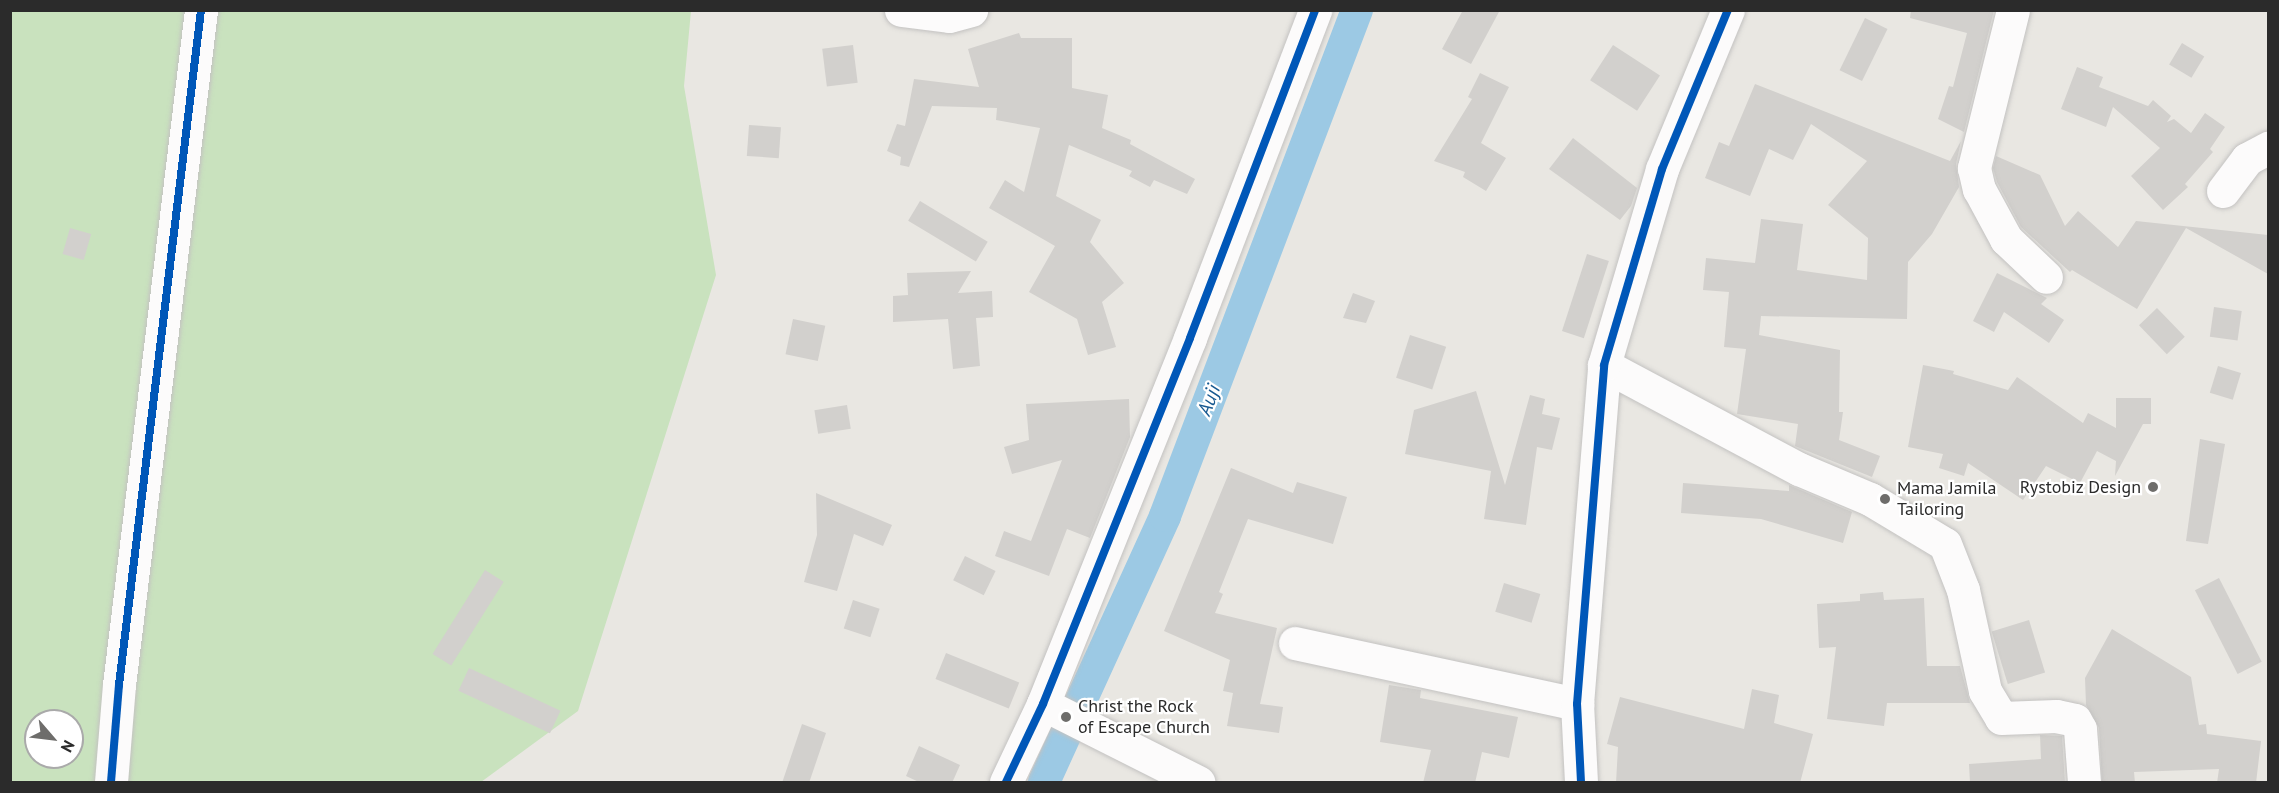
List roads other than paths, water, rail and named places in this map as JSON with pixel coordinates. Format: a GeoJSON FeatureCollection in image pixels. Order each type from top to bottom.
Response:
{"type":"FeatureCollection","features":[{"type":"Feature","properties":{"kind":"street"},"geometry":{"type":"LineString","coordinates":[[111,783],[121,674],[201,10]]}},
{"type":"Feature","properties":{"kind":"street"},"geometry":{"type":"LineString","coordinates":[[901,10],[949,16],[971,10]]}},
{"type":"Feature","properties":{"kind":"street"},"geometry":{"type":"LineString","coordinates":[[1006,783],[1050,707],[1315,10]]}},
{"type":"Feature","properties":{"kind":"street"},"geometry":{"type":"LineString","coordinates":[[1581,783],[1577,704],[1605,364],[1662,169],[1728,10]]}},
{"type":"Feature","properties":{"kind":"street"},"geometry":{"type":"LineString","coordinates":[[2013,10],[1974,168],[1979,189],[2006,239],[2046,277]]}},
{"type":"Feature","properties":{"kind":"street"},"geometry":{"type":"LineString","coordinates":[[2223,191],[2247,159],[2268,148]]}},
{"type":"Feature","properties":{"kind":"street"},"geometry":{"type":"LineString","coordinates":[[1605,364],[1799,469],[1870,499],[1945,544],[1958,572],[1985,691],[2001,718],[2056,716],[2074,720],[2080,729],[2084,783]]}},
{"type":"Feature","properties":{"kind":"street"},"geometry":{"type":"LineString","coordinates":[[1295,643],[1577,704]]}},
{"type":"Feature","properties":{"kind":"street"},"geometry":{"type":"LineString","coordinates":[[1050,707],[1198,783]]}},
{"type":"Feature","properties":{"kind":"waterway","name":"Auji"},"geometry":{"type":"LineString","coordinates":[[1044,782],[1165,516],[1357,10]]}},
{"type":"Feature","properties":{"kind":"place","name":"Rystobiz Design"},"geometry":{"type":"Point","coordinates":[2153,487]}},
{"type":"Feature","properties":{"kind":"place","name":"Mama Jamila Tailoring"},"geometry":{"type":"Point","coordinates":[1885,499]}},
{"type":"Feature","properties":{"kind":"place","name":"Christ the Rock of Escape Church"},"geometry":{"type":"Point","coordinates":[1066,717]}}]}
